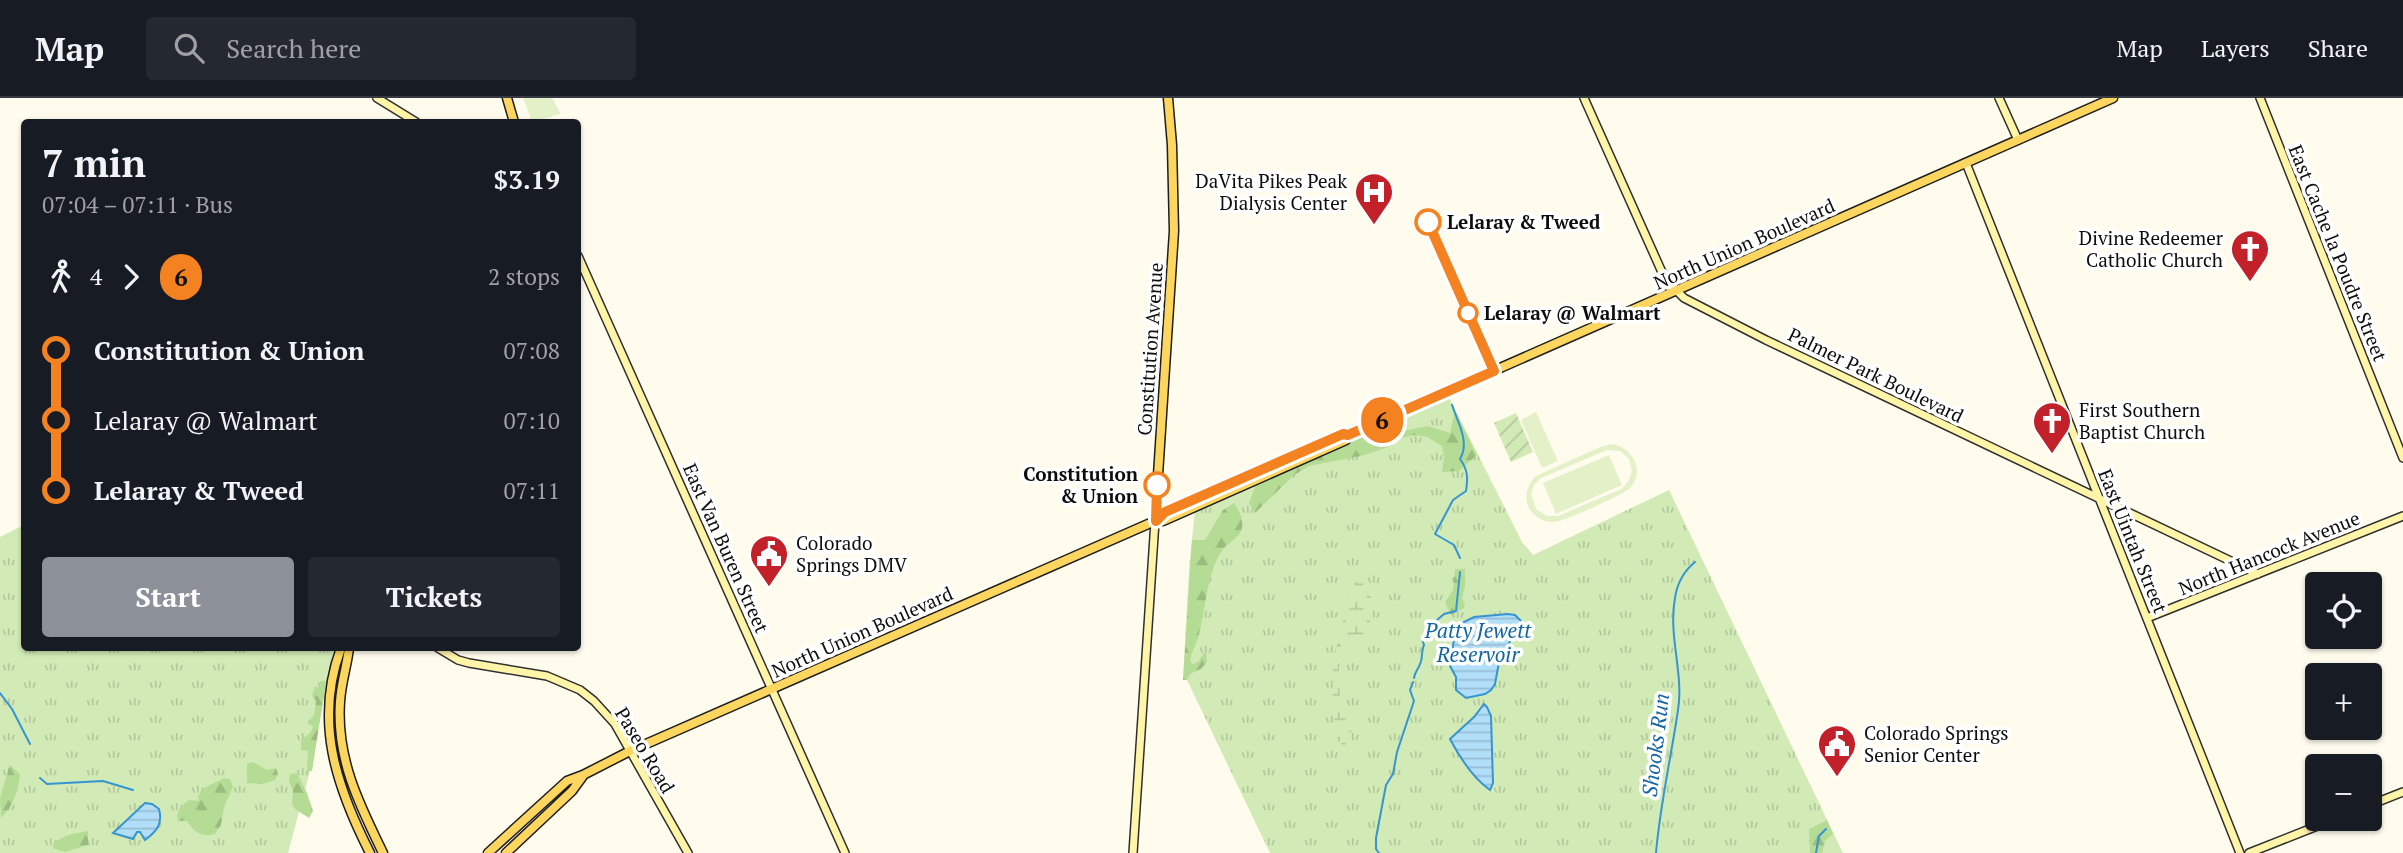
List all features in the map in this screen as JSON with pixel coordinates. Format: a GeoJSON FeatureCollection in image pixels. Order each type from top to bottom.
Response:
{"type":"FeatureCollection","features":[{"type":"Feature","properties":{"kind":"main road"},"geometry":{"type":"LineString","coordinates":[[377,98],[411,119]]}},
{"type":"Feature","properties":{"kind":"main road"},"geometry":{"type":"LineString","coordinates":[[507,98],[513,119]]}},
{"type":"Feature","properties":{"kind":"main road","name":"Constitution Avenue"},"geometry":{"type":"LineString","coordinates":[[1133,853],[1174,231],[1168,98]]}},
{"type":"Feature","properties":{"kind":"main road","name":"Palmer Park Boulevard"},"geometry":{"type":"LineString","coordinates":[[1584,98],[1656,260],[1669,283],[1684,298],[1766,340],[2258,574]]}},
{"type":"Feature","properties":{"kind":"main road"},"geometry":{"type":"LineString","coordinates":[[1999,98],[2018,140]]}},
{"type":"Feature","properties":{"kind":"main road","name":"North Union Boulevard"},"geometry":{"type":"LineString","coordinates":[[488,853],[567,780],[1346,440],[1348,435],[2113,98]]}},
{"type":"Feature","properties":{"kind":"main road","name":"East Cache la Poudre Street"},"geometry":{"type":"LineString","coordinates":[[2260,98],[2403,458]]}},
{"type":"Feature","properties":{"kind":"main road","name":"East Uintah Street"},"geometry":{"type":"LineString","coordinates":[[1966,163],[2240,853]]}},
{"type":"Feature","properties":{"kind":"main road","name":"East Van Buren Street"},"geometry":{"type":"LineString","coordinates":[[581,264],[845,853]]}},
{"type":"Feature","properties":{"kind":"main road"},"geometry":{"type":"LineString","coordinates":[[2074,488],[2085,485],[2090,474]]}},
{"type":"Feature","properties":{"kind":"main road","name":"North Hancock Avenue"},"geometry":{"type":"LineString","coordinates":[[2147,618],[2403,516]]}},
{"type":"Feature","properties":{"kind":"main road"},"geometry":{"type":"LineString","coordinates":[[340,651],[330,698],[331,748],[341,789],[368,853]]}},
{"type":"Feature","properties":{"kind":"main road"},"geometry":{"type":"LineString","coordinates":[[348,651],[340,699],[342,747],[352,786],[383,853]]}},
{"type":"Feature","properties":{"kind":"main road","name":"Paseo Road"},"geometry":{"type":"LineString","coordinates":[[443,651],[458,660],[547,676],[580,690],[594,701],[613,721],[688,853]]}},
{"type":"Feature","properties":{"kind":"main road","name":"North Union Boulevard"},"geometry":{"type":"LineString","coordinates":[[506,853],[572,791],[583,775]]}},
{"type":"Feature","properties":{"kind":"main road"},"geometry":{"type":"LineString","coordinates":[[2382,800],[2403,792]]}},
{"type":"Feature","properties":{"kind":"main road"},"geometry":{"type":"LineString","coordinates":[[2249,853],[2305,831]]}},
{"type":"Feature","properties":{"kind":"green space"},"geometry":{"type":"Polygon","coordinates":[[[523,98],[552,98],[561,114],[543,119],[531,119],[523,98]]]}},
{"type":"Feature","properties":{"kind":"green space"},"geometry":{"type":"Polygon","coordinates":[[[1449,397],[1522,542],[1533,555],[1669,490],[1843,853],[1270,853],[1187,680],[1183,680],[1195,510],[1449,397]]]}},
{"type":"Feature","properties":{"kind":"green space"},"geometry":{"type":"Polygon","coordinates":[[[1455,411],[1477,455],[1459,471],[1442,472],[1442,446],[1427,437],[1415,435],[1401,438],[1388,447],[1365,455],[1309,466],[1294,475],[1255,513],[1249,503],[1257,482],[1371,431],[1378,436],[1428,426],[1450,433],[1455,411]]]}},
{"type":"Feature","properties":{"kind":"green space"},"geometry":{"type":"Polygon","coordinates":[[[1536,412],[1558,461],[1542,468],[1521,420],[1536,412]]]}},
{"type":"Feature","properties":{"kind":"green space"},"geometry":{"type":"Polygon","coordinates":[[[1516,413],[1533,452],[1511,462],[1494,423],[1516,413]]]}},
{"type":"Feature","properties":{"kind":"green space"},"geometry":{"type":"Polygon","coordinates":[[[1611,444],[1630,454],[1637,467],[1637,474],[1630,488],[1606,502],[1561,521],[1546,521],[1533,513],[1528,506],[1527,494],[1536,476],[1611,444]],[[1607,450],[1541,478],[1534,485],[1531,494],[1536,509],[1547,516],[1558,516],[1621,489],[1628,482],[1632,471],[1629,459],[1620,451],[1607,450]]]}},
{"type":"Feature","properties":{"kind":"green space"},"geometry":{"type":"Polygon","coordinates":[[[1609,455],[1622,485],[1556,514],[1543,483],[1609,455]]]}},
{"type":"Feature","properties":{"kind":"green space"},"geometry":{"type":"Polygon","coordinates":[[[1234,503],[1242,518],[1242,528],[1216,561],[1190,661],[1193,664],[1198,662],[1206,650],[1207,662],[1201,669],[1190,674],[1187,680],[1183,680],[1192,540],[1205,540],[1223,510],[1234,503]]]}},
{"type":"Feature","properties":{"kind":"green space"},"geometry":{"type":"Polygon","coordinates":[[[21,526],[21,651],[333,651],[310,771],[288,853],[0,853],[0,537],[21,526]]]}},
{"type":"Feature","properties":{"kind":"green space"},"geometry":{"type":"Polygon","coordinates":[[[1455,569],[1465,569],[1462,598],[1465,604],[1464,608],[1451,615],[1445,602],[1453,590],[1455,569]]]}},
{"type":"Feature","properties":{"kind":"green space"},"geometry":{"type":"Polygon","coordinates":[[[1365,575],[1371,618],[1362,640],[1343,630],[1343,622],[1349,592],[1365,575]]]}},
{"type":"Feature","properties":{"kind":"green space"},"geometry":{"type":"Polygon","coordinates":[[[1341,643],[1338,678],[1342,709],[1351,728],[1352,741],[1346,748],[1336,739],[1333,703],[1335,656],[1337,644],[1341,643]]]}},
{"type":"Feature","properties":{"kind":"green space"},"geometry":{"type":"Polygon","coordinates":[[[320,681],[326,682],[312,771],[307,771],[308,751],[301,750],[301,740],[313,726],[308,724],[308,721],[314,716],[316,701],[312,696],[315,686],[320,688],[320,681]]]}},
{"type":"Feature","properties":{"kind":"green space"},"geometry":{"type":"Polygon","coordinates":[[[253,762],[267,770],[276,768],[278,774],[275,780],[263,784],[247,783],[247,764],[253,762]]]}},
{"type":"Feature","properties":{"kind":"green space"},"geometry":{"type":"Polygon","coordinates":[[[10,765],[20,774],[17,792],[1,818],[0,798],[10,765]]]}},
{"type":"Feature","properties":{"kind":"green space"},"geometry":{"type":"Polygon","coordinates":[[[297,773],[313,811],[309,818],[292,804],[290,774],[297,773]]]}},
{"type":"Feature","properties":{"kind":"green space"},"geometry":{"type":"Polygon","coordinates":[[[224,778],[230,779],[233,787],[224,807],[221,825],[215,834],[202,835],[187,821],[178,821],[178,811],[184,804],[189,800],[199,801],[198,796],[204,788],[224,778]]]}},
{"type":"Feature","properties":{"kind":"green space"},"geometry":{"type":"Polygon","coordinates":[[[1827,820],[1833,834],[1825,841],[1822,853],[1810,853],[1809,829],[1827,820]]]}},
{"type":"Feature","properties":{"kind":"green space"},"geometry":{"type":"Polygon","coordinates":[[[88,831],[88,845],[65,852],[53,848],[54,842],[68,835],[88,831]]]}},
{"type":"Feature","properties":{"kind":"water","name":"Patty Jewett Reservoir"},"geometry":{"type":"Polygon","coordinates":[[[1515,615],[1521,625],[1500,657],[1495,684],[1485,694],[1466,698],[1456,690],[1456,677],[1450,666],[1456,626],[1474,617],[1515,615]]]}},
{"type":"Feature","properties":{"kind":"water"},"geometry":{"type":"Polygon","coordinates":[[[1484,704],[1491,716],[1493,783],[1490,790],[1467,767],[1450,739],[1484,704]]]}},
{"type":"Feature","properties":{"kind":"water"},"geometry":{"type":"Polygon","coordinates":[[[145,803],[159,809],[158,827],[153,833],[145,840],[140,832],[137,832],[133,839],[113,833],[145,803]]]}},
{"type":"Feature","properties":{"kind":"waterway","name":"Shooks Run"},"geometry":{"type":"LineString","coordinates":[[1452,405],[1463,439],[1460,459],[1466,471],[1467,486],[1466,491],[1453,500],[1435,534],[1454,545],[1460,558]]}},
{"type":"Feature","properties":{"kind":"waterway","name":"Shooks Run"},"geometry":{"type":"LineString","coordinates":[[1656,853],[1679,696],[1673,612],[1677,588],[1695,562]]}},
{"type":"Feature","properties":{"kind":"waterway","name":"Shooks Run"},"geometry":{"type":"LineString","coordinates":[[1414,678],[1423,650],[1422,639],[1432,632],[1429,627],[1444,614],[1456,611],[1460,572]]}},
{"type":"Feature","properties":{"kind":"waterway","name":"Shooks Run"},"geometry":{"type":"LineString","coordinates":[[1379,853],[1376,849],[1376,838],[1386,785],[1393,774],[1397,752],[1414,701],[1410,690],[1413,682]]}},
{"type":"Feature","properties":{"kind":"waterway"},"geometry":{"type":"LineString","coordinates":[[0,693],[12,709],[30,744]]}},
{"type":"Feature","properties":{"kind":"waterway"},"geometry":{"type":"LineString","coordinates":[[40,778],[47,784],[103,781],[133,790]]}},
{"type":"Feature","properties":{"kind":"waterway","name":"Shooks Run"},"geometry":{"type":"LineString","coordinates":[[1816,853],[1819,836],[1826,829]]}},
{"type":"Feature","properties":{"kind":"bus line","name":"6"},"geometry":{"type":"LineString","coordinates":[[1157,485],[1156,521],[1165,512],[1494,371],[1428,222]]}},
{"type":"Feature","properties":{"kind":"place","name":"Lelaray & Tweed"},"geometry":{"type":"Point","coordinates":[1428,222]}},
{"type":"Feature","properties":{"kind":"place","name":"DaVita Pikes Peak Dialysis Center"},"geometry":{"type":"Point","coordinates":[1374,226]}},
{"type":"Feature","properties":{"kind":"place","name":"Divine Redeemer Catholic Church"},"geometry":{"type":"Point","coordinates":[2250,283]}},
{"type":"Feature","properties":{"kind":"place","name":"Lelaray @ Walmart"},"geometry":{"type":"Point","coordinates":[1468,313]}},
{"type":"Feature","properties":{"kind":"place","name":"First Southern Baptist Church"},"geometry":{"type":"Point","coordinates":[2052,455]}},
{"type":"Feature","properties":{"kind":"place","name":"Constitution & Union"},"geometry":{"type":"Point","coordinates":[1157,485]}},
{"type":"Feature","properties":{"kind":"place","name":"Colorado Springs DMV"},"geometry":{"type":"Point","coordinates":[769,588]}},
{"type":"Feature","properties":{"kind":"place","name":"Colorado Springs Senior Center"},"geometry":{"type":"Point","coordinates":[1837,778]}}]}
